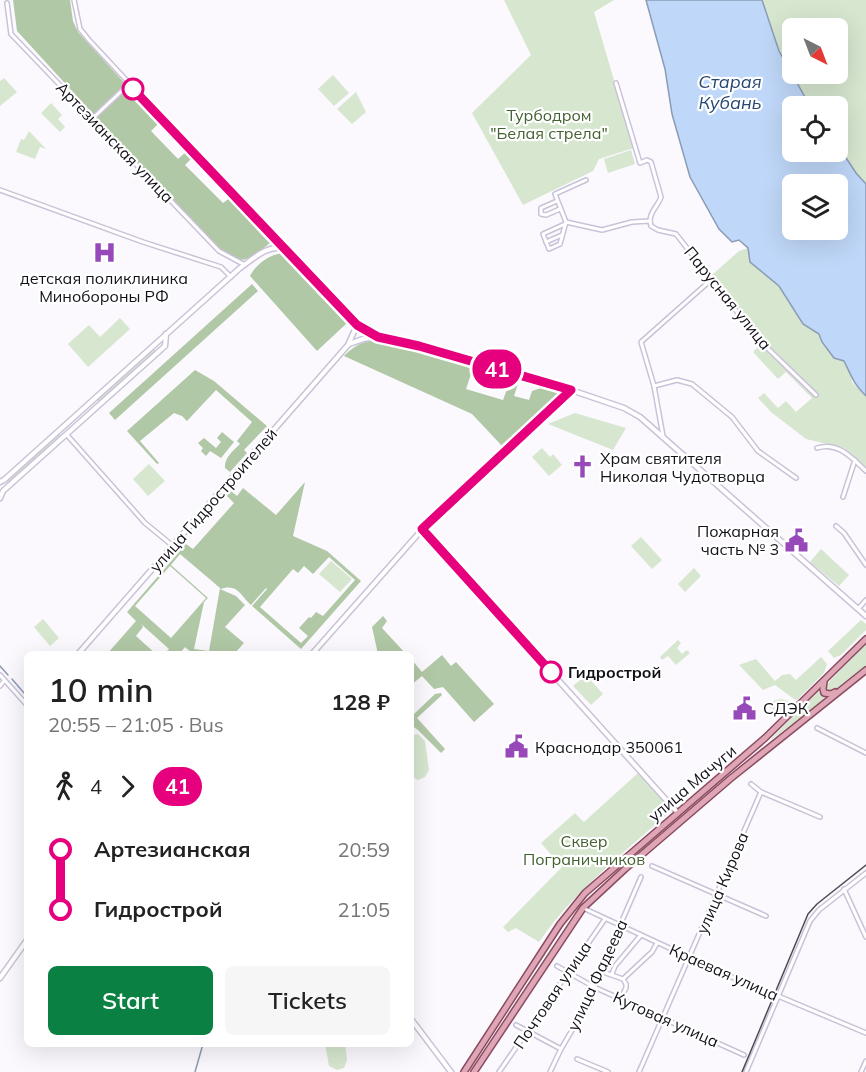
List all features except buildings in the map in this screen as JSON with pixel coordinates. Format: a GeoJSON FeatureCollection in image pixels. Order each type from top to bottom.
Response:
{"type":"FeatureCollection","features":[{"type":"Feature","properties":{"kind":"main road","name":"улица Мачуги"},"geometry":{"type":"LineString","coordinates":[[464,1072],[573,907],[593,886],[765,738],[866,640]]}},
{"type":"Feature","properties":{"kind":"main road","name":"улица Мачуги"},"geometry":{"type":"LineString","coordinates":[[474,1072],[583,908],[625,868],[730,779],[866,670]]}},
{"type":"Feature","properties":{"kind":"main road"},"geometry":{"type":"LineString","coordinates":[[824,680],[823,689],[827,694],[843,688]]}},
{"type":"Feature","properties":{"kind":"street"},"geometry":{"type":"LineString","coordinates":[[74,0],[80,28],[129,84],[357,325],[378,337],[419,346],[571,390],[624,408],[640,417],[866,616]]}},
{"type":"Feature","properties":{"kind":"street","name":"Артезианская улица"},"geometry":{"type":"LineString","coordinates":[[7,3],[11,34],[219,251],[245,265]]}},
{"type":"Feature","properties":{"kind":"street"},"geometry":{"type":"LineString","coordinates":[[586,180],[555,194],[566,223],[560,244],[549,249],[543,234],[566,223],[602,230],[632,222],[650,221],[654,206],[661,199],[651,162],[647,160],[640,163],[616,83]]}},
{"type":"Feature","properties":{"kind":"street"},"geometry":{"type":"LineString","coordinates":[[93,118],[129,84]]}},
{"type":"Feature","properties":{"kind":"street"},"geometry":{"type":"LineString","coordinates":[[0,190],[142,242],[221,267],[231,276]]}},
{"type":"Feature","properties":{"kind":"street"},"geometry":{"type":"LineString","coordinates":[[557,201],[541,208],[541,214],[546,215],[560,209]]}},
{"type":"Feature","properties":{"kind":"street","name":"Парусная улица"},"geometry":{"type":"LineString","coordinates":[[650,221],[651,226],[657,230],[676,234],[759,340],[816,395]]}},
{"type":"Feature","properties":{"kind":"street"},"geometry":{"type":"LineString","coordinates":[[546,242],[562,235]]}},
{"type":"Feature","properties":{"kind":"street"},"geometry":{"type":"LineString","coordinates":[[3,491],[0,482],[231,276],[273,247],[284,249]]}},
{"type":"Feature","properties":{"kind":"street"},"geometry":{"type":"LineString","coordinates":[[663,436],[654,386],[641,342],[712,279]]}},
{"type":"Feature","properties":{"kind":"street","name":"улица Гидростроителей"},"geometry":{"type":"LineString","coordinates":[[81,651],[348,345],[357,325]]}},
{"type":"Feature","properties":{"kind":"street"},"geometry":{"type":"LineString","coordinates":[[0,498],[3,491],[158,353],[165,346],[167,334]]}},
{"type":"Feature","properties":{"kind":"street"},"geometry":{"type":"LineString","coordinates":[[348,345],[363,339],[378,337]]}},
{"type":"Feature","properties":{"kind":"street"},"geometry":{"type":"LineString","coordinates":[[152,347],[155,347],[158,353]]}},
{"type":"Feature","properties":{"kind":"street"},"geometry":{"type":"LineString","coordinates":[[654,386],[677,380],[688,382],[709,396],[732,417],[758,450],[796,478]]}},
{"type":"Feature","properties":{"kind":"street"},"geometry":{"type":"LineString","coordinates":[[315,651],[422,529],[571,390]]}},
{"type":"Feature","properties":{"kind":"street"},"geometry":{"type":"LineString","coordinates":[[62,427],[66,435],[145,523],[173,546]]}},
{"type":"Feature","properties":{"kind":"street"},"geometry":{"type":"LineString","coordinates":[[58,431],[66,435]]}},
{"type":"Feature","properties":{"kind":"street"},"geometry":{"type":"LineString","coordinates":[[817,448],[838,448],[846,452],[866,471]]}},
{"type":"Feature","properties":{"kind":"street"},"geometry":{"type":"LineString","coordinates":[[843,497],[855,460]]}},
{"type":"Feature","properties":{"kind":"street"},"geometry":{"type":"LineString","coordinates":[[836,526],[844,533],[866,565]]}},
{"type":"Feature","properties":{"kind":"street"},"geometry":{"type":"LineString","coordinates":[[422,529],[678,813]]}},
{"type":"Feature","properties":{"kind":"street"},"geometry":{"type":"LineString","coordinates":[[858,609],[866,600]]}},
{"type":"Feature","properties":{"kind":"street"},"geometry":{"type":"LineString","coordinates":[[0,675],[24,699]]}},
{"type":"Feature","properties":{"kind":"street"},"geometry":{"type":"LineString","coordinates":[[0,686],[4,681]]}},
{"type":"Feature","properties":{"kind":"street"},"geometry":{"type":"LineString","coordinates":[[817,728],[866,753]]}},
{"type":"Feature","properties":{"kind":"street"},"geometry":{"type":"LineString","coordinates":[[751,784],[761,792],[820,817]]}},
{"type":"Feature","properties":{"kind":"street","name":"улица Кирова"},"geometry":{"type":"LineString","coordinates":[[639,1072],[761,792]]}},
{"type":"Feature","properties":{"kind":"street"},"geometry":{"type":"LineString","coordinates":[[652,866],[766,916]]}},
{"type":"Feature","properties":{"kind":"street"},"geometry":{"type":"LineString","coordinates":[[747,1072],[810,921],[819,910],[866,873]]}},
{"type":"Feature","properties":{"kind":"street","name":"улица Фадеева"},"geometry":{"type":"LineString","coordinates":[[550,1072],[594,987],[641,877]]}},
{"type":"Feature","properties":{"kind":"street"},"geometry":{"type":"LineString","coordinates":[[844,889],[866,937]]}},
{"type":"Feature","properties":{"kind":"street","name":"Краевая улица"},"geometry":{"type":"LineString","coordinates":[[583,908],[774,996],[866,1033]]}},
{"type":"Feature","properties":{"kind":"street","name":"Почтовая улица"},"geometry":{"type":"LineString","coordinates":[[500,1072],[605,919]]}},
{"type":"Feature","properties":{"kind":"street"},"geometry":{"type":"LineString","coordinates":[[612,975],[620,959],[641,935]]}},
{"type":"Feature","properties":{"kind":"street"},"geometry":{"type":"LineString","coordinates":[[623,979],[652,952],[657,943]]}},
{"type":"Feature","properties":{"kind":"street"},"geometry":{"type":"LineString","coordinates":[[0,978],[24,944]]}},
{"type":"Feature","properties":{"kind":"street","name":"Кутовая улица"},"geometry":{"type":"LineString","coordinates":[[557,966],[594,987],[744,1054]]}},
{"type":"Feature","properties":{"kind":"street"},"geometry":{"type":"LineString","coordinates":[[600,971],[623,979],[626,988],[621,999]]}},
{"type":"Feature","properties":{"kind":"street"},"geometry":{"type":"LineString","coordinates":[[414,1023],[450,1072]]}},
{"type":"Feature","properties":{"kind":"street"},"geometry":{"type":"LineString","coordinates":[[516,1025],[561,1049]]}},
{"type":"Feature","properties":{"kind":"street"},"geometry":{"type":"LineString","coordinates":[[577,1059],[608,1072]]}},
{"type":"Feature","properties":{"kind":"street"},"geometry":{"type":"LineString","coordinates":[[861,1072],[866,1061]]}},
{"type":"Feature","properties":{"kind":"green space"},"geometry":{"type":"Polygon","coordinates":[[[13,0],[70,0],[73,21],[78,32],[160,122],[151,131],[178,159],[187,151],[193,157],[185,165],[223,203],[231,197],[271,238],[270,243],[243,260],[231,257],[215,247],[17,31],[13,0]]]}},
{"type":"Feature","properties":{"kind":"green space","name":"Турбодром \"Белая стрела\""},"geometry":{"type":"Polygon","coordinates":[[[504,0],[614,0],[594,12],[634,148],[599,159],[593,171],[523,205],[472,113],[531,55],[504,0]]]}},
{"type":"Feature","properties":{"kind":"green space"},"geometry":{"type":"Polygon","coordinates":[[[762,0],[866,0],[866,184],[848,161],[848,96],[804,96],[798,84],[848,84],[848,18],[782,18],[782,56],[762,0]]]}},
{"type":"Feature","properties":{"kind":"green space"},"geometry":{"type":"Polygon","coordinates":[[[333,75],[349,93],[334,106],[318,89],[333,75]]]}},
{"type":"Feature","properties":{"kind":"green space"},"geometry":{"type":"Polygon","coordinates":[[[4,78],[17,92],[0,106],[0,81],[4,78]]]}},
{"type":"Feature","properties":{"kind":"green space"},"geometry":{"type":"Polygon","coordinates":[[[356,92],[366,112],[352,124],[337,109],[356,92]]]}},
{"type":"Feature","properties":{"kind":"green space"},"geometry":{"type":"Polygon","coordinates":[[[51,103],[62,115],[58,119],[65,127],[60,132],[41,113],[51,103]]]}},
{"type":"Feature","properties":{"kind":"green space"},"geometry":{"type":"Polygon","coordinates":[[[29,131],[46,149],[40,147],[35,159],[16,152],[21,139],[24,140],[29,131]]]}},
{"type":"Feature","properties":{"kind":"green space"},"geometry":{"type":"Polygon","coordinates":[[[631,150],[635,164],[608,173],[604,159],[631,150]]]}},
{"type":"Feature","properties":{"kind":"green space"},"geometry":{"type":"Polygon","coordinates":[[[748,248],[750,262],[779,286],[803,324],[819,334],[822,342],[844,361],[852,382],[866,396],[866,467],[844,448],[806,439],[771,412],[758,398],[764,393],[778,408],[786,401],[796,412],[812,398],[786,372],[778,379],[753,352],[762,342],[712,275],[739,251],[748,248]]]}},
{"type":"Feature","properties":{"kind":"green space"},"geometry":{"type":"Polygon","coordinates":[[[282,253],[347,323],[317,351],[250,276],[263,261],[282,253]]]}},
{"type":"Feature","properties":{"kind":"green space"},"geometry":{"type":"Polygon","coordinates":[[[252,284],[258,291],[115,420],[109,413],[252,284]]]}},
{"type":"Feature","properties":{"kind":"green space"},"geometry":{"type":"Polygon","coordinates":[[[120,318],[130,329],[88,367],[68,344],[89,325],[100,337],[120,318]]]}},
{"type":"Feature","properties":{"kind":"green space"},"geometry":{"type":"Polygon","coordinates":[[[389,340],[474,365],[466,389],[503,400],[512,376],[519,381],[514,396],[529,400],[532,391],[547,386],[559,390],[561,395],[504,448],[472,414],[344,356],[364,342],[389,340]]]}},
{"type":"Feature","properties":{"kind":"green space"},"geometry":{"type":"Polygon","coordinates":[[[153,348],[156,351],[99,403],[96,399],[153,348]]]}},
{"type":"Feature","properties":{"kind":"green space"},"geometry":{"type":"Polygon","coordinates":[[[195,370],[214,381],[267,426],[244,450],[247,453],[230,472],[225,468],[226,461],[240,444],[237,441],[252,422],[216,390],[187,421],[174,413],[140,441],[159,463],[157,464],[127,431],[195,370]]]}},
{"type":"Feature","properties":{"kind":"green space"},"geometry":{"type":"Polygon","coordinates":[[[575,413],[626,428],[613,450],[548,424],[575,413]]]}},
{"type":"Feature","properties":{"kind":"green space"},"geometry":{"type":"Polygon","coordinates":[[[222,432],[234,442],[221,458],[210,451],[206,456],[198,443],[204,438],[216,448],[221,442],[217,438],[222,432]]]}},
{"type":"Feature","properties":{"kind":"green space"},"geometry":{"type":"Polygon","coordinates":[[[59,433],[62,437],[9,484],[6,481],[59,433]]]}},
{"type":"Feature","properties":{"kind":"green space"},"geometry":{"type":"Polygon","coordinates":[[[542,448],[550,457],[553,454],[562,465],[549,476],[532,457],[542,448]]]}},
{"type":"Feature","properties":{"kind":"green space"},"geometry":{"type":"Polygon","coordinates":[[[149,464],[165,481],[148,496],[133,479],[149,464]]]}},
{"type":"Feature","properties":{"kind":"green space"},"geometry":{"type":"Polygon","coordinates":[[[305,482],[293,536],[327,551],[361,581],[301,649],[252,606],[266,588],[251,605],[238,591],[226,588],[220,589],[236,596],[245,605],[225,627],[244,643],[237,651],[209,651],[190,651],[185,647],[182,651],[167,651],[169,649],[141,624],[143,627],[136,636],[153,651],[110,651],[136,621],[127,612],[186,544],[193,549],[234,503],[227,496],[231,491],[237,496],[243,488],[276,515],[305,482]],[[180,554],[171,565],[208,598],[204,602],[194,649],[209,651],[220,588],[180,554]],[[329,557],[313,574],[304,566],[298,573],[293,569],[260,607],[301,643],[308,636],[299,628],[316,612],[323,616],[355,580],[329,557]],[[170,566],[135,606],[171,638],[206,598],[170,566]]]}},
{"type":"Feature","properties":{"kind":"green space"},"geometry":{"type":"Polygon","coordinates":[[[641,537],[662,560],[652,569],[631,546],[641,537]]]}},
{"type":"Feature","properties":{"kind":"green space"},"geometry":{"type":"Polygon","coordinates":[[[821,549],[849,575],[839,586],[810,562],[821,549]]]}},
{"type":"Feature","properties":{"kind":"green space"},"geometry":{"type":"Polygon","coordinates":[[[331,561],[352,579],[340,592],[319,574],[331,561]]]}},
{"type":"Feature","properties":{"kind":"green space"},"geometry":{"type":"Polygon","coordinates":[[[694,568],[701,576],[685,592],[678,584],[694,568]]]}},
{"type":"Feature","properties":{"kind":"green space"},"geometry":{"type":"Polygon","coordinates":[[[383,616],[387,621],[382,628],[403,651],[377,651],[372,627],[383,616]]]}},
{"type":"Feature","properties":{"kind":"green space"},"geometry":{"type":"Polygon","coordinates":[[[43,619],[59,638],[50,646],[34,627],[43,619]]]}},
{"type":"Feature","properties":{"kind":"green space"},"geometry":{"type":"Polygon","coordinates":[[[861,620],[866,624],[866,630],[841,655],[834,658],[828,651],[861,620]]]}},
{"type":"Feature","properties":{"kind":"green space"},"geometry":{"type":"Polygon","coordinates":[[[678,640],[681,643],[677,648],[682,654],[687,650],[690,653],[676,665],[668,656],[662,660],[660,657],[678,640]]]}},
{"type":"Feature","properties":{"kind":"green space"},"geometry":{"type":"Polygon","coordinates":[[[866,644],[866,666],[834,691],[828,692],[825,686],[866,644]]]}},
{"type":"Feature","properties":{"kind":"green space"},"geometry":{"type":"Polygon","coordinates":[[[442,655],[451,666],[456,662],[494,704],[474,722],[443,687],[434,689],[422,676],[414,683],[414,663],[422,672],[442,655]]]}},
{"type":"Feature","properties":{"kind":"green space"},"geometry":{"type":"Polygon","coordinates":[[[821,657],[827,664],[824,673],[797,700],[775,685],[763,690],[739,665],[756,659],[775,681],[782,675],[790,674],[796,680],[821,657]]]}},
{"type":"Feature","properties":{"kind":"green space"},"geometry":{"type":"Polygon","coordinates":[[[586,675],[603,694],[591,705],[573,686],[586,675]]]}},
{"type":"Feature","properties":{"kind":"green space"},"geometry":{"type":"Polygon","coordinates":[[[818,691],[826,698],[825,700],[769,741],[818,691]]]}},
{"type":"Feature","properties":{"kind":"green space"},"geometry":{"type":"Polygon","coordinates":[[[441,693],[442,695],[417,718],[445,749],[441,753],[414,727],[414,714],[435,694],[441,693]]]}},
{"type":"Feature","properties":{"kind":"green space"},"geometry":{"type":"Polygon","coordinates":[[[782,699],[794,705],[781,717],[769,706],[775,700],[782,699]]]}},
{"type":"Feature","properties":{"kind":"green space"},"geometry":{"type":"Polygon","coordinates":[[[418,734],[425,741],[429,770],[425,777],[418,780],[414,778],[414,735],[418,734]]]}},
{"type":"Feature","properties":{"kind":"green space","name":"Сквер Пограничников"},"geometry":{"type":"Polygon","coordinates":[[[638,773],[672,810],[585,888],[568,905],[539,942],[516,928],[508,932],[503,927],[562,867],[541,843],[575,813],[584,822],[638,773]]]}},
{"type":"Feature","properties":{"kind":"green space"},"geometry":{"type":"Polygon","coordinates":[[[326,1047],[345,1047],[347,1060],[344,1068],[337,1070],[329,1066],[326,1047]]]}},
{"type":"Feature","properties":{"kind":"water","name":"Старая Кубань"},"geometry":{"type":"Polygon","coordinates":[[[646,0],[762,0],[782,56],[782,84],[798,84],[804,96],[782,96],[782,162],[848,161],[866,184],[866,396],[855,383],[844,361],[834,358],[819,334],[803,324],[779,286],[750,262],[748,248],[739,240],[732,242],[719,229],[690,177],[672,114],[665,69],[646,0]]]}},
{"type":"Feature","properties":{"kind":"waterway"},"geometry":{"type":"LineString","coordinates":[[0,666],[8,675]]}},
{"type":"Feature","properties":{"kind":"waterway"},"geometry":{"type":"LineString","coordinates":[[12,679],[24,693]]}},
{"type":"Feature","properties":{"kind":"waterway"},"geometry":{"type":"LineString","coordinates":[[195,1072],[202,1047]]}},
{"type":"Feature","properties":{"kind":"tram line"},"geometry":{"type":"LineString","coordinates":[[742,1072],[808,914],[817,904],[866,865]]}},
{"type":"Feature","properties":{"kind":"bus line","name":"41"},"geometry":{"type":"LineString","coordinates":[[133,89],[357,325],[378,337],[419,346],[571,390],[422,529],[551,672]]}},
{"type":"Feature","properties":{"kind":"place","name":"детская поликлиника Минобороны РФ"},"geometry":{"type":"Point","coordinates":[104,253]}},
{"type":"Feature","properties":{"kind":"place","name":"Храм святителя Николая Чудотворца"},"geometry":{"type":"Point","coordinates":[582,467]}},
{"type":"Feature","properties":{"kind":"place","name":"Пожарная часть № 3"},"geometry":{"type":"Point","coordinates":[797,540]}},
{"type":"Feature","properties":{"kind":"place","name":"Гидрострой"},"geometry":{"type":"Point","coordinates":[551,672]}},
{"type":"Feature","properties":{"kind":"place","name":"СДЭК"},"geometry":{"type":"Point","coordinates":[745,708]}},
{"type":"Feature","properties":{"kind":"place","name":"Краснодар 350061"},"geometry":{"type":"Point","coordinates":[517,747]}}]}
